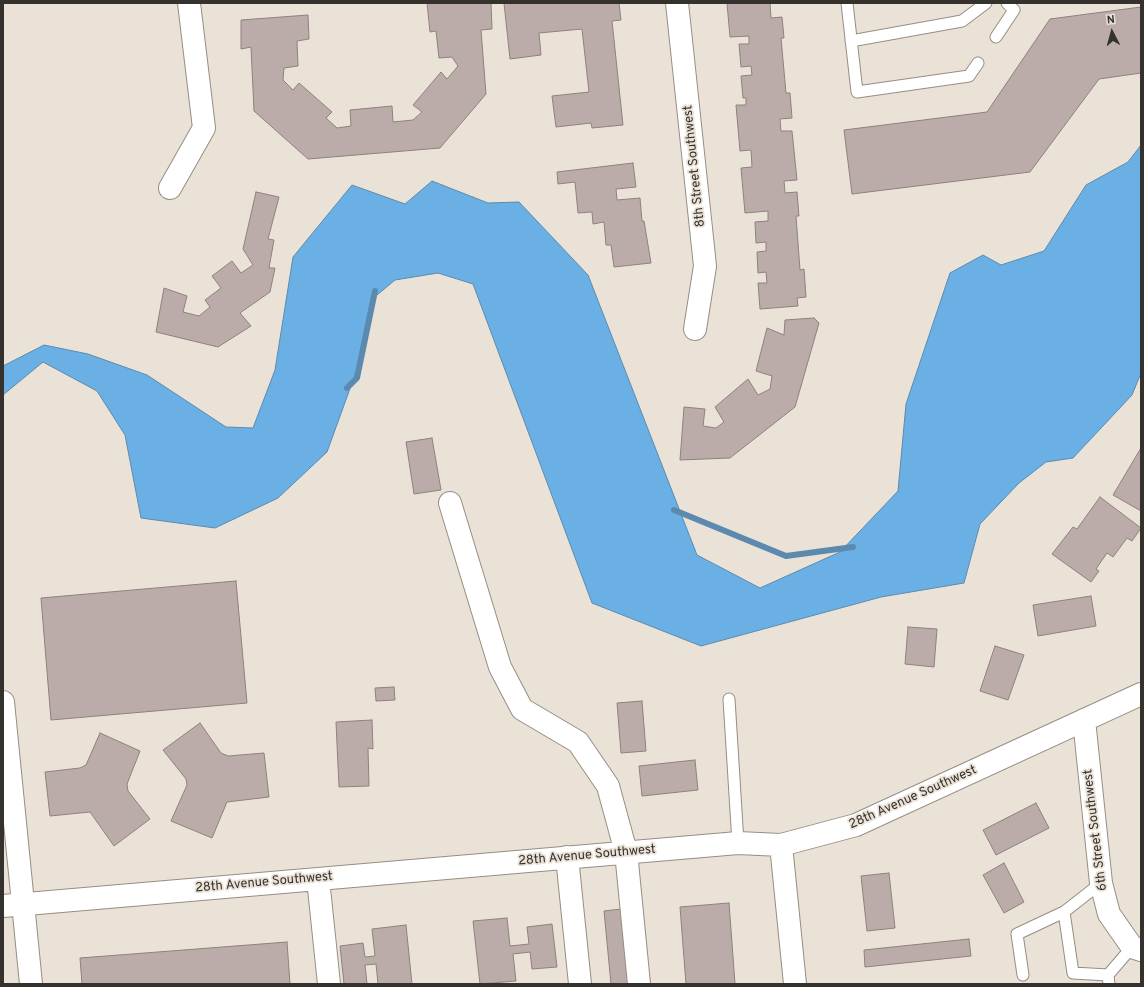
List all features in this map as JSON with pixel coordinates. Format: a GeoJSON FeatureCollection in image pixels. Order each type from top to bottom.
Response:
{"type":"FeatureCollection","features":[{"type":"Feature","properties":{"kind":"street"},"geometry":{"type":"LineString","coordinates":[[170,188],[204,128],[189,3]]}},
{"type":"Feature","properties":{"kind":"street","name":"8th Street Southwest"},"geometry":{"type":"LineString","coordinates":[[677,3],[705,266],[695,329]]}},
{"type":"Feature","properties":{"kind":"street"},"geometry":{"type":"LineString","coordinates":[[450,503],[500,667],[522,709],[578,742],[608,786],[626,852],[639,984]]}},
{"type":"Feature","properties":{"kind":"street","name":"28th Avenue Southwest"},"geometry":{"type":"LineString","coordinates":[[13,905],[738,843],[780,845],[856,825],[1141,694]]}},
{"type":"Feature","properties":{"kind":"street"},"geometry":{"type":"LineString","coordinates":[[3,702],[13,905],[31,984]]}},
{"type":"Feature","properties":{"kind":"street","name":"6th Street Southwest"},"geometry":{"type":"LineString","coordinates":[[1084,720],[1101,884],[1109,914],[1132,944]]}},
{"type":"Feature","properties":{"kind":"street"},"geometry":{"type":"LineString","coordinates":[[780,845],[795,984]]}},
{"type":"Feature","properties":{"kind":"street"},"geometry":{"type":"LineString","coordinates":[[567,857],[580,984]]}},
{"type":"Feature","properties":{"kind":"street"},"geometry":{"type":"LineString","coordinates":[[318,878],[329,984]]}},
{"type":"Feature","properties":{"kind":"lane"},"geometry":{"type":"LineString","coordinates":[[846,3],[857,92],[969,76],[978,63]]}},
{"type":"Feature","properties":{"kind":"lane"},"geometry":{"type":"LineString","coordinates":[[851,41],[962,21],[986,3]]}},
{"type":"Feature","properties":{"kind":"lane"},"geometry":{"type":"LineString","coordinates":[[996,37],[1014,10],[1007,3]]}},
{"type":"Feature","properties":{"kind":"lane"},"geometry":{"type":"LineString","coordinates":[[728,699],[738,843]]}},
{"type":"Feature","properties":{"kind":"lane"},"geometry":{"type":"LineString","coordinates":[[1024,975],[1017,934],[1064,912],[1101,884]]}},
{"type":"Feature","properties":{"kind":"lane"},"geometry":{"type":"LineString","coordinates":[[1064,912],[1074,973],[1108,980],[1132,944]]}},
{"type":"Feature","properties":{"kind":"water"},"geometry":{"type":"Polygon","coordinates":[[[1141,145],[1141,373],[1132,395],[1073,458],[1046,462],[1019,483],[980,524],[964,583],[881,597],[701,646],[592,603],[473,284],[438,273],[395,280],[371,300],[356,372],[327,452],[278,498],[215,528],[141,518],[125,435],[97,391],[43,362],[3,395],[3,366],[44,345],[88,354],[147,375],[226,427],[253,428],[275,370],[293,257],[352,185],[405,204],[432,181],[488,203],[519,202],[588,275],[697,555],[760,588],[840,552],[898,491],[906,404],[950,273],[983,255],[1001,265],[1044,251],[1086,185],[1128,162],[1141,145]]]}},
{"type":"Feature","properties":{"kind":"building"},"geometry":{"type":"Polygon","coordinates":[[[427,3],[491,3],[492,29],[481,30],[486,94],[440,148],[308,159],[254,111],[251,47],[241,49],[241,20],[308,15],[309,39],[297,41],[298,66],[284,68],[283,80],[293,90],[299,83],[332,112],[326,118],[337,128],[351,126],[350,110],[392,106],[393,122],[413,120],[422,112],[413,105],[441,72],[447,79],[458,66],[452,57],[439,58],[436,31],[430,32],[427,3]]]}},
{"type":"Feature","properties":{"kind":"building"},"geometry":{"type":"Polygon","coordinates":[[[504,3],[619,3],[621,20],[612,21],[623,125],[592,128],[591,123],[556,127],[552,96],[589,92],[582,29],[539,33],[541,55],[510,59],[504,3]]]}},
{"type":"Feature","properties":{"kind":"building"},"geometry":{"type":"Polygon","coordinates":[[[727,3],[770,3],[771,18],[782,17],[784,38],[781,38],[786,93],[790,93],[792,118],[780,119],[781,131],[792,131],[797,180],[784,181],[785,193],[797,192],[799,216],[796,216],[800,270],[804,269],[806,297],[797,298],[798,306],[760,309],[758,283],[767,283],[766,272],[758,273],[757,252],[766,251],[766,242],[756,243],[755,222],[768,221],[768,211],[745,213],[741,168],[752,167],[751,150],[740,151],[736,105],[746,105],[746,98],[743,98],[741,76],[752,75],[751,66],[741,67],[739,44],[749,44],[749,36],[730,37],[727,3]]]}},
{"type":"Feature","properties":{"kind":"building"},"geometry":{"type":"Polygon","coordinates":[[[1141,7],[1141,73],[1099,79],[1030,172],[852,194],[844,130],[987,112],[1050,19],[1141,7]]]}},
{"type":"Feature","properties":{"kind":"building"},"geometry":{"type":"Polygon","coordinates":[[[633,163],[636,187],[616,189],[617,200],[640,198],[642,221],[644,221],[651,263],[614,267],[611,245],[606,245],[604,222],[593,224],[592,212],[578,213],[575,182],[558,184],[557,172],[633,163]]]}},
{"type":"Feature","properties":{"kind":"building"},"geometry":{"type":"Polygon","coordinates":[[[256,192],[279,197],[268,239],[274,240],[269,268],[275,268],[270,292],[240,313],[251,326],[218,347],[156,332],[164,288],[187,296],[183,312],[199,316],[210,307],[205,300],[221,288],[212,276],[232,261],[241,273],[253,265],[243,249],[256,192]]]}},
{"type":"Feature","properties":{"kind":"building"},"geometry":{"type":"Polygon","coordinates":[[[814,318],[819,323],[795,407],[730,458],[680,460],[684,407],[705,409],[703,426],[716,428],[724,422],[715,407],[748,379],[758,395],[770,389],[772,376],[756,371],[767,328],[784,335],[785,320],[814,318]]]}},
{"type":"Feature","properties":{"kind":"building"},"geometry":{"type":"Polygon","coordinates":[[[432,438],[441,490],[414,494],[406,442],[432,438]]]}},
{"type":"Feature","properties":{"kind":"building"},"geometry":{"type":"Polygon","coordinates":[[[1141,448],[1141,511],[1113,495],[1141,448]]]}},
{"type":"Feature","properties":{"kind":"building"},"geometry":{"type":"Polygon","coordinates":[[[1100,497],[1141,528],[1132,541],[1127,538],[1113,557],[1107,553],[1096,569],[1099,571],[1091,582],[1052,554],[1073,527],[1077,529],[1100,497]]]}},
{"type":"Feature","properties":{"kind":"building"},"geometry":{"type":"Polygon","coordinates":[[[236,581],[247,703],[51,720],[41,598],[236,581]]]}},
{"type":"Feature","properties":{"kind":"building"},"geometry":{"type":"Polygon","coordinates":[[[1091,596],[1096,626],[1038,636],[1033,605],[1091,596]]]}},
{"type":"Feature","properties":{"kind":"building"},"geometry":{"type":"Polygon","coordinates":[[[908,627],[937,629],[934,667],[905,664],[908,627]]]}},
{"type":"Feature","properties":{"kind":"building"},"geometry":{"type":"Polygon","coordinates":[[[995,646],[1024,655],[1008,700],[980,691],[995,646]]]}},
{"type":"Feature","properties":{"kind":"building"},"geometry":{"type":"Polygon","coordinates":[[[394,687],[395,700],[376,701],[375,688],[394,687]]]}},
{"type":"Feature","properties":{"kind":"building"},"geometry":{"type":"Polygon","coordinates":[[[642,701],[646,751],[621,753],[617,703],[642,701]]]}},
{"type":"Feature","properties":{"kind":"building"},"geometry":{"type":"Polygon","coordinates":[[[372,720],[373,749],[368,748],[369,786],[339,787],[336,722],[372,720]]]}},
{"type":"Feature","properties":{"kind":"building"},"geometry":{"type":"Polygon","coordinates":[[[200,723],[221,753],[228,756],[264,753],[269,797],[227,802],[212,838],[171,821],[187,785],[186,779],[163,750],[200,723]]]}},
{"type":"Feature","properties":{"kind":"building"},"geometry":{"type":"Polygon","coordinates":[[[100,733],[140,751],[127,784],[128,791],[150,819],[114,846],[90,812],[50,816],[45,772],[80,768],[86,765],[100,733]]]}},
{"type":"Feature","properties":{"kind":"building"},"geometry":{"type":"Polygon","coordinates":[[[695,760],[698,790],[642,796],[639,766],[695,760]]]}},
{"type":"Feature","properties":{"kind":"building"},"geometry":{"type":"Polygon","coordinates":[[[1036,803],[1049,828],[996,855],[983,830],[1036,803]]]}},
{"type":"Feature","properties":{"kind":"building"},"geometry":{"type":"Polygon","coordinates":[[[1004,863],[1024,902],[1004,913],[983,875],[1004,863]]]}},
{"type":"Feature","properties":{"kind":"building"},"geometry":{"type":"Polygon","coordinates":[[[889,873],[895,928],[867,931],[861,876],[889,873]]]}},
{"type":"Feature","properties":{"kind":"building"},"geometry":{"type":"Polygon","coordinates":[[[729,903],[735,984],[686,984],[680,907],[729,903]]]}},
{"type":"Feature","properties":{"kind":"building"},"geometry":{"type":"Polygon","coordinates":[[[621,909],[628,984],[611,984],[604,911],[621,909]]]}},
{"type":"Feature","properties":{"kind":"building"},"geometry":{"type":"Polygon","coordinates":[[[507,918],[510,946],[529,944],[527,927],[552,924],[557,967],[532,969],[530,952],[513,954],[516,981],[480,984],[473,921],[507,918]]]}},
{"type":"Feature","properties":{"kind":"building"},"geometry":{"type":"Polygon","coordinates":[[[406,925],[412,984],[378,984],[376,964],[365,965],[367,984],[344,984],[340,946],[363,943],[365,957],[375,956],[372,929],[406,925]]]}},
{"type":"Feature","properties":{"kind":"building"},"geometry":{"type":"Polygon","coordinates":[[[969,939],[971,956],[865,967],[864,950],[969,939]]]}},
{"type":"Feature","properties":{"kind":"building"},"geometry":{"type":"Polygon","coordinates":[[[287,942],[290,984],[82,984],[80,958],[287,942]]]}},
{"type":"Feature","properties":{"kind":"waterway"},"geometry":{"type":"LineString","coordinates":[[347,388],[357,378],[375,291]]}},
{"type":"Feature","properties":{"kind":"waterway"},"geometry":{"type":"LineString","coordinates":[[674,510],[786,556],[853,547]]}}]}
